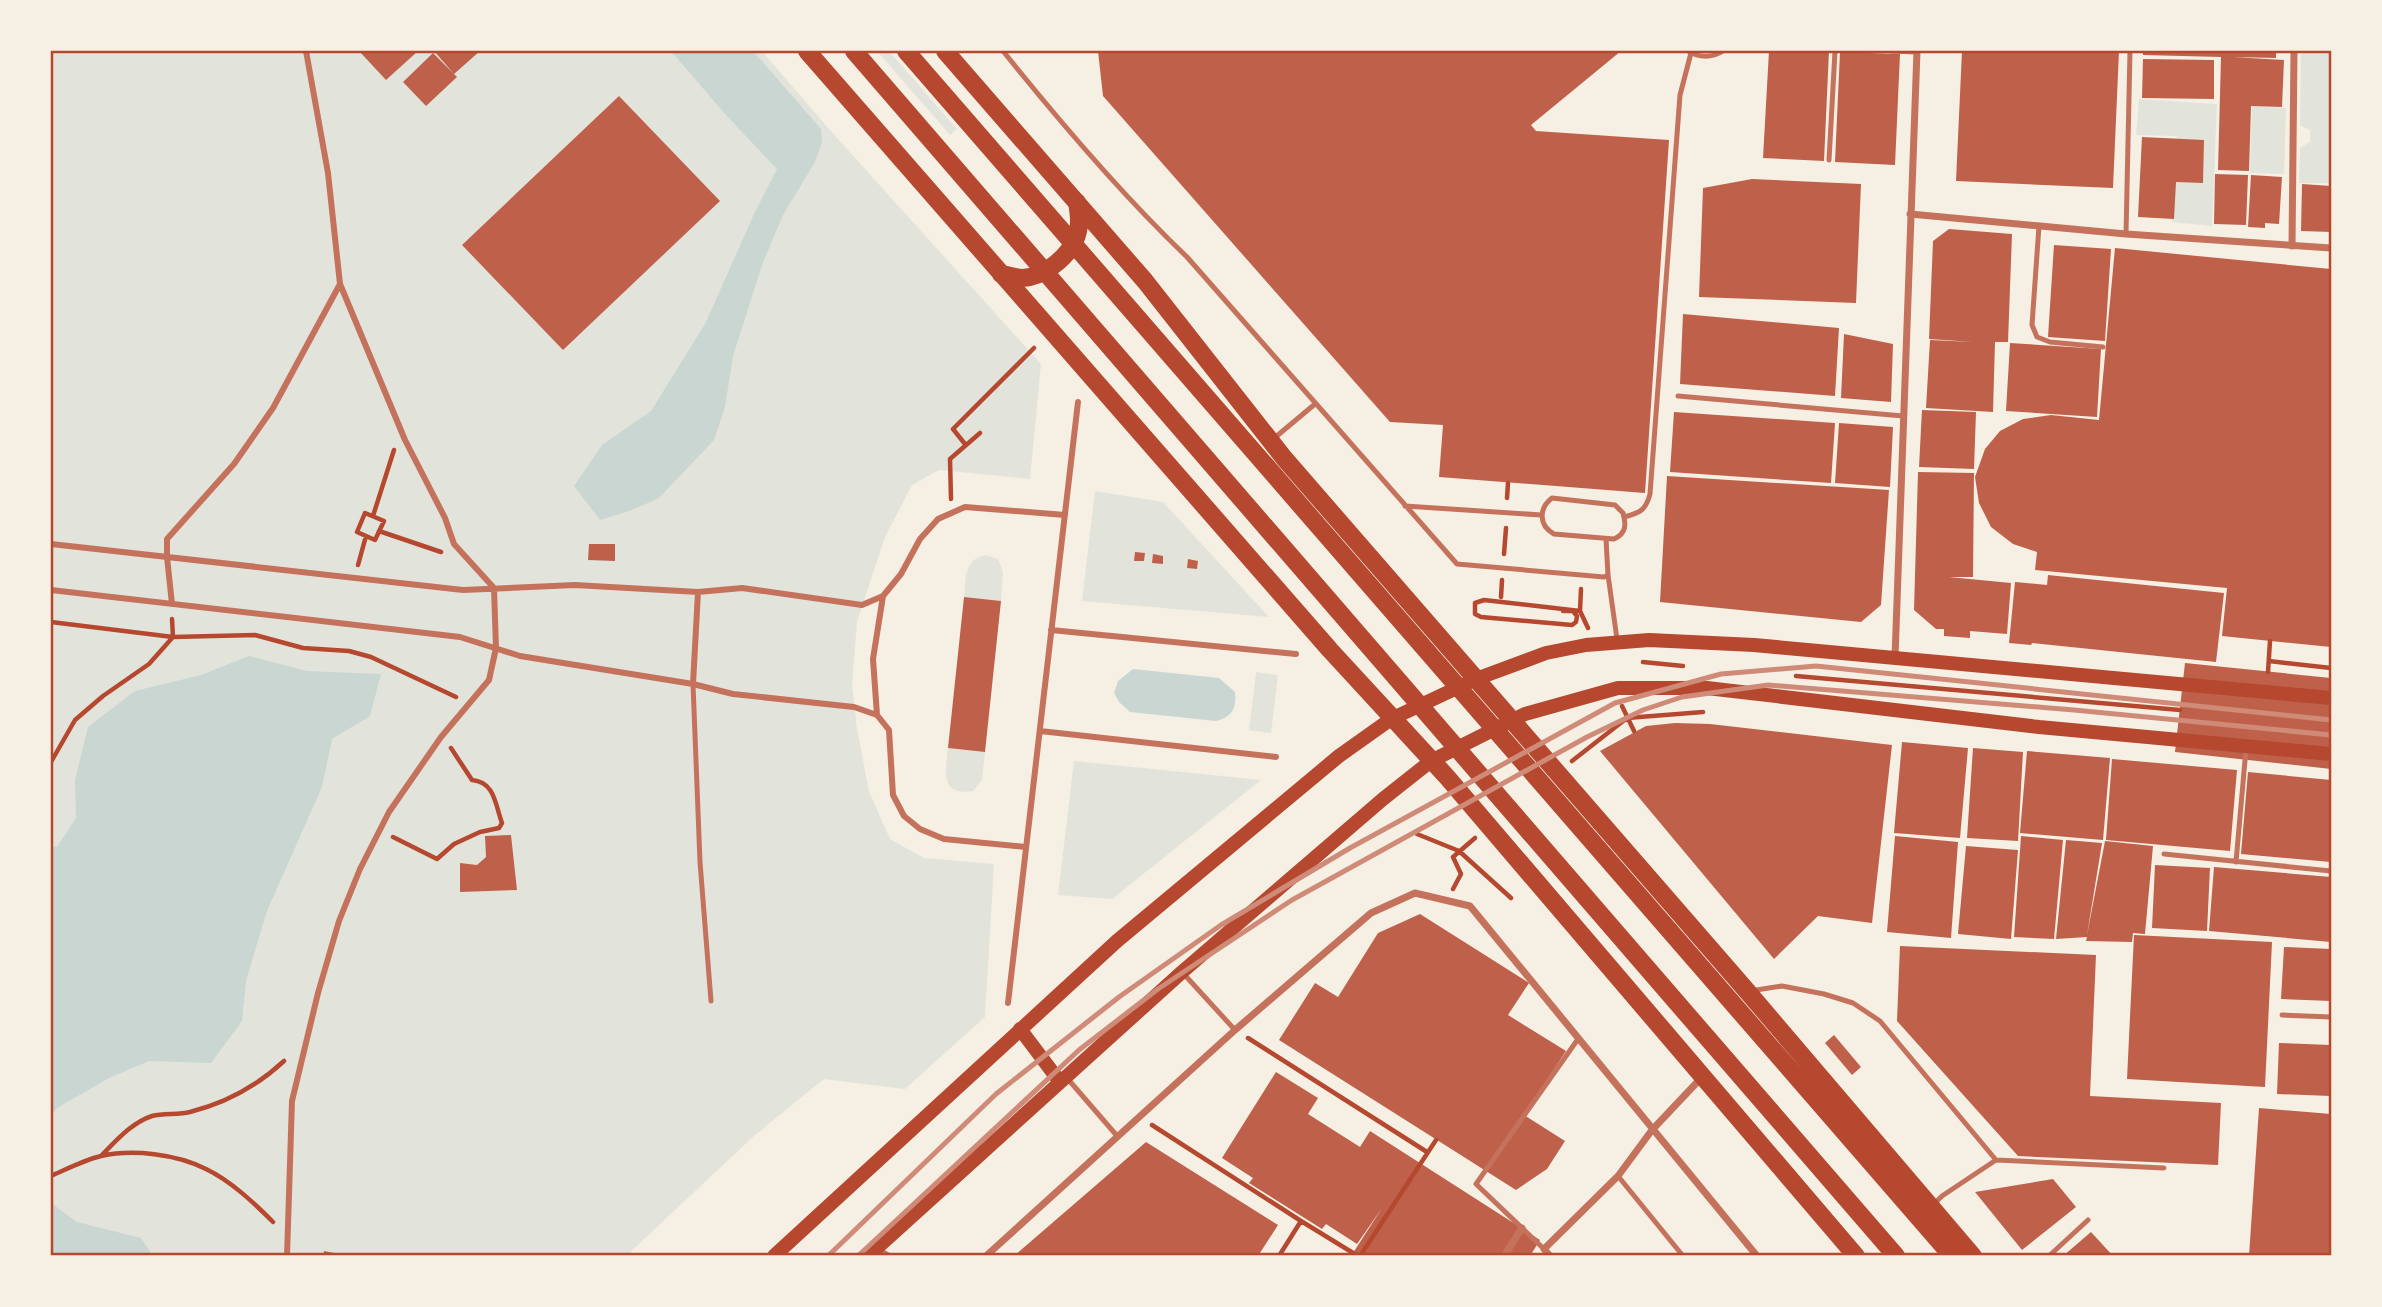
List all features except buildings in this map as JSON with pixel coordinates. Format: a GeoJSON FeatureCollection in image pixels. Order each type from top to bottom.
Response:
{"type":"FeatureCollection","features":[{"type":"Feature","properties":{"kind":"main road"},"geometry":{"type":"LineString","coordinates":[[807,51],[1391,719],[1432,761],[1704,1075],[1852,1255]]}},
{"type":"Feature","properties":{"kind":"main road"},"geometry":{"type":"LineString","coordinates":[[854,51],[1896,1256]]}},
{"type":"Feature","properties":{"kind":"main road"},"geometry":{"type":"LineString","coordinates":[[906,51],[1952,1256]]}},
{"type":"Feature","properties":{"kind":"main road"},"geometry":{"type":"LineString","coordinates":[[945,51],[1144,281],[1271,441],[1973,1256]]}},
{"type":"Feature","properties":{"kind":"main road"},"geometry":{"type":"LineString","coordinates":[[1001,274],[1023,278],[1042,274],[1062,258],[1076,240],[1080,221],[1077,202]]}},
{"type":"Feature","properties":{"kind":"main road"},"geometry":{"type":"LineString","coordinates":[[774,1256],[1117,941],[1339,756],[1391,719],[1476,679],[1546,653],[1586,645],[1649,640],[1727,644],[2331,698]]}},
{"type":"Feature","properties":{"kind":"main road"},"geometry":{"type":"LineString","coordinates":[[872,1252],[1182,972],[1383,799],[1432,761],[1525,714],[1618,688],[1706,688],[2039,727],[2331,754]]}},
{"type":"Feature","properties":{"kind":"main road"},"geometry":{"type":"LineString","coordinates":[[1020,1030],[1063,1080]]}},
{"type":"Feature","properties":{"kind":"street"},"geometry":{"type":"LineString","coordinates":[[287,1256],[292,1101],[339,921],[360,869],[389,812],[441,737],[489,680],[496,649],[495,588],[454,544],[445,518],[401,430],[340,284],[328,173],[306,51]]}},
{"type":"Feature","properties":{"kind":"street"},"geometry":{"type":"LineString","coordinates":[[1895,657],[1917,51]]}},
{"type":"Feature","properties":{"kind":"street"},"geometry":{"type":"LineString","coordinates":[[2292,246],[2294,51]]}},
{"type":"Feature","properties":{"kind":"street"},"geometry":{"type":"LineString","coordinates":[[1910,214],[2126,234],[2331,248]]}},
{"type":"Feature","properties":{"kind":"street"},"geometry":{"type":"LineString","coordinates":[[172,604],[167,540],[234,464],[273,408],[340,284]]}},
{"type":"Feature","properties":{"kind":"street"},"geometry":{"type":"LineString","coordinates":[[1008,1003],[1078,402]]}},
{"type":"Feature","properties":{"kind":"street"},"geometry":{"type":"LineString","coordinates":[[51,544],[463,590],[575,585],[698,592],[742,588],[862,605],[883,596],[901,574],[920,539],[938,519],[951,513],[965,507],[1065,515]]}},
{"type":"Feature","properties":{"kind":"street"},"geometry":{"type":"LineString","coordinates":[[51,590],[460,637],[520,656],[693,684],[733,694],[853,707],[877,715],[889,730],[893,795],[904,816],[920,829],[944,839],[1026,847]]}},
{"type":"Feature","properties":{"kind":"street"},"geometry":{"type":"LineString","coordinates":[[693,684],[698,592]]}},
{"type":"Feature","properties":{"kind":"street"},"geometry":{"type":"LineString","coordinates":[[877,715],[873,659],[883,596]]}},
{"type":"Feature","properties":{"kind":"street"},"geometry":{"type":"LineString","coordinates":[[1051,630],[1296,654]]}},
{"type":"Feature","properties":{"kind":"street"},"geometry":{"type":"LineString","coordinates":[[1040,731],[1276,757]]}},
{"type":"Feature","properties":{"kind":"street"},"geometry":{"type":"LineString","coordinates":[[986,1256],[1235,1030],[1371,914],[1415,893],[1470,906],[1758,1256]]}},
{"type":"Feature","properties":{"kind":"street"},"geometry":{"type":"LineString","coordinates":[[1550,1256],[1544,1249],[1618,1176],[1652,1130],[1704,1075]]}},
{"type":"Feature","properties":{"kind":"street"},"geometry":{"type":"LineString","coordinates":[[1504,1256],[1522,1228]]}},
{"type":"Feature","properties":{"kind":"lane"},"geometry":{"type":"LineString","coordinates":[[1003,51],[1055,116],[1187,257],[1457,564],[1604,577],[1608,575]]}},
{"type":"Feature","properties":{"kind":"lane"},"geometry":{"type":"LineString","coordinates":[[1624,517],[1642,512],[1650,494],[1680,95],[1690,52],[1710,56],[1723,51]]}},
{"type":"Feature","properties":{"kind":"lane"},"geometry":{"type":"LineString","coordinates":[[1829,160],[1835,51]]}},
{"type":"Feature","properties":{"kind":"lane"},"geometry":{"type":"LineString","coordinates":[[1891,51],[1917,51]]}},
{"type":"Feature","properties":{"kind":"lane"},"geometry":{"type":"LineString","coordinates":[[2126,234],[2130,51]]}},
{"type":"Feature","properties":{"kind":"lane"},"geometry":{"type":"LineString","coordinates":[[2039,226],[2032,325],[2037,337],[2050,342],[2103,347]]}},
{"type":"Feature","properties":{"kind":"lane"},"geometry":{"type":"LineString","coordinates":[[1678,396],[1903,416]]}},
{"type":"Feature","properties":{"kind":"lane"},"geometry":{"type":"LineString","coordinates":[[1271,441],[1315,404]]}},
{"type":"Feature","properties":{"kind":"lane"},"geometry":{"type":"LineString","coordinates":[[1552,498],[1615,506],[1624,517],[1625,529],[1620,536],[1606,539],[1554,534],[1544,525],[1541,514],[1546,503],[1552,498]]}},
{"type":"Feature","properties":{"kind":"lane"},"geometry":{"type":"LineString","coordinates":[[1405,506],[1541,514]]}},
{"type":"Feature","properties":{"kind":"lane"},"geometry":{"type":"LineString","coordinates":[[1606,539],[1608,575],[1618,643]]}},
{"type":"Feature","properties":{"kind":"lane"},"geometry":{"type":"LineString","coordinates":[[693,684],[700,862],[711,1000]]}},
{"type":"Feature","properties":{"kind":"lane"},"geometry":{"type":"LineString","coordinates":[[2236,862],[2246,746]]}},
{"type":"Feature","properties":{"kind":"lane"},"geometry":{"type":"LineString","coordinates":[[2164,854],[2331,871]]}},
{"type":"Feature","properties":{"kind":"lane"},"geometry":{"type":"LineString","coordinates":[[1182,972],[1235,1030]]}},
{"type":"Feature","properties":{"kind":"lane"},"geometry":{"type":"LineString","coordinates":[[1747,991],[1782,986],[1824,994],[1853,1003],[1880,1021],[1996,1160]]}},
{"type":"Feature","properties":{"kind":"lane"},"geometry":{"type":"LineString","coordinates":[[2282,1015],[2331,1017]]}},
{"type":"Feature","properties":{"kind":"lane"},"geometry":{"type":"LineString","coordinates":[[1544,1249],[1476,1184],[1578,1040]]}},
{"type":"Feature","properties":{"kind":"lane"},"geometry":{"type":"LineString","coordinates":[[1063,1080],[1118,1137]]}},
{"type":"Feature","properties":{"kind":"lane"},"geometry":{"type":"LineString","coordinates":[[1931,1207],[1942,1196],[1996,1160],[2164,1168]]}},
{"type":"Feature","properties":{"kind":"lane"},"geometry":{"type":"LineString","coordinates":[[1618,1176],[1684,1256]]}},
{"type":"Feature","properties":{"kind":"lane"},"geometry":{"type":"LineString","coordinates":[[2049,1256],[2088,1220]]}},
{"type":"Feature","properties":{"kind":"lane"},"geometry":{"type":"LineString","coordinates":[[872,1252],[890,1256]]}},
{"type":"Feature","properties":{"kind":"path"},"geometry":{"type":"LineString","coordinates":[[965,444],[953,429],[1034,348]]}},
{"type":"Feature","properties":{"kind":"path"},"geometry":{"type":"LineString","coordinates":[[373,516],[401,430]]}},
{"type":"Feature","properties":{"kind":"path"},"geometry":{"type":"LineString","coordinates":[[951,513],[950,458],[980,433]]}},
{"type":"Feature","properties":{"kind":"path"},"geometry":{"type":"LineString","coordinates":[[1501,597],[1508,483]]}},
{"type":"Feature","properties":{"kind":"path"},"geometry":{"type":"LineString","coordinates":[[365,513],[373,516],[384,521],[375,540],[356,532],[365,513]]}},
{"type":"Feature","properties":{"kind":"path"},"geometry":{"type":"LineString","coordinates":[[379,531],[436,551],[463,553]]}},
{"type":"Feature","properties":{"kind":"path"},"geometry":{"type":"LineString","coordinates":[[354,579],[366,536]]}},
{"type":"Feature","properties":{"kind":"path"},"geometry":{"type":"LineString","coordinates":[[1581,583],[1580,611],[1590,635]]}},
{"type":"Feature","properties":{"kind":"path"},"geometry":{"type":"LineString","coordinates":[[1573,603],[1573,611],[1577,616],[1572,625],[1482,617],[1475,614],[1475,603],[1485,600],[1580,611]]}},
{"type":"Feature","properties":{"kind":"path"},"geometry":{"type":"LineString","coordinates":[[1563,611],[1573,611]]}},
{"type":"Feature","properties":{"kind":"path"},"geometry":{"type":"LineString","coordinates":[[51,622],[173,637],[255,635],[303,648],[349,651],[371,657],[461,699],[453,708]]}},
{"type":"Feature","properties":{"kind":"path"},"geometry":{"type":"LineString","coordinates":[[51,762],[75,720],[103,696],[149,664],[173,637]]}},
{"type":"Feature","properties":{"kind":"path"},"geometry":{"type":"LineString","coordinates":[[2268,671],[2270,641]]}},
{"type":"Feature","properties":{"kind":"path"},"geometry":{"type":"LineString","coordinates":[[2269,661],[2331,668]]}},
{"type":"Feature","properties":{"kind":"path"},"geometry":{"type":"LineString","coordinates":[[1642,662],[1683,666]]}},
{"type":"Feature","properties":{"kind":"path"},"geometry":{"type":"LineString","coordinates":[[1794,676],[2180,710]]}},
{"type":"Feature","properties":{"kind":"path"},"geometry":{"type":"LineString","coordinates":[[1616,694],[1634,731]]}},
{"type":"Feature","properties":{"kind":"path"},"geometry":{"type":"LineString","coordinates":[[1627,718],[1703,712]]}},
{"type":"Feature","properties":{"kind":"path"},"geometry":{"type":"LineString","coordinates":[[380,830],[437,859],[454,844],[480,832],[499,828],[502,823],[493,791],[486,783],[472,780],[456,754],[441,737]]}},
{"type":"Feature","properties":{"kind":"path"},"geometry":{"type":"LineString","coordinates":[[1417,834],[1459,851],[1511,898]]}},
{"type":"Feature","properties":{"kind":"path"},"geometry":{"type":"LineString","coordinates":[[1235,1030],[1427,1152]]}},
{"type":"Feature","properties":{"kind":"path"},"geometry":{"type":"LineString","coordinates":[[100,1157],[128,1129],[152,1116],[189,1112],[240,1094],[270,1075],[289,1057],[287,1066]]}},
{"type":"Feature","properties":{"kind":"path"},"geometry":{"type":"LineString","coordinates":[[1139,1117],[1359,1256],[1436,1140]]}},
{"type":"Feature","properties":{"kind":"path"},"geometry":{"type":"LineString","coordinates":[[51,1176],[100,1157],[135,1152],[169,1157],[206,1169],[249,1198],[277,1226],[278,1213]]}},
{"type":"Feature","properties":{"kind":"path"},"geometry":{"type":"LineString","coordinates":[[1279,1256],[1301,1221]]}},
{"type":"Feature","properties":{"kind":"shaded area"},"geometry":{"type":"Polygon","coordinates":[[[51,51],[762,51],[1041,364],[1030,479],[939,470],[912,485],[885,537],[857,622],[852,684],[857,729],[869,791],[890,839],[924,858],[994,864],[985,1017],[905,1089],[824,1079],[755,1135],[626,1256],[51,1256],[51,51]]]}},
{"type":"Feature","properties":{"kind":"shaded area"},"geometry":{"type":"Polygon","coordinates":[[[671,51],[753,51],[821,129],[822,142],[815,162],[783,215],[762,265],[733,356],[725,407],[714,440],[659,498],[600,520],[574,486],[602,445],[651,411],[705,324],[777,169],[671,51]]]}},
{"type":"Feature","properties":{"kind":"shaded area"},"geometry":{"type":"Polygon","coordinates":[[[877,51],[889,51],[957,129],[950,135],[877,51]]]}},
{"type":"Feature","properties":{"kind":"shaded area"},"geometry":{"type":"Polygon","coordinates":[[[2301,51],[2331,51],[2331,183],[2299,183],[2300,148],[2310,142],[2310,130],[2300,125],[2301,51]]]}},
{"type":"Feature","properties":{"kind":"shaded area"},"geometry":{"type":"Polygon","coordinates":[[[2139,99],[2217,104],[2212,226],[2172,222],[2177,136],[2136,135],[2139,99]]]}},
{"type":"Feature","properties":{"kind":"shaded area"},"geometry":{"type":"Polygon","coordinates":[[[2252,106],[2286,108],[2284,174],[2250,173],[2252,106]]]}},
{"type":"Feature","properties":{"kind":"shaded area"},"geometry":{"type":"Polygon","coordinates":[[[1095,491],[1163,502],[1269,617],[1082,601],[1095,491]]]}},
{"type":"Feature","properties":{"kind":"shaded area"},"geometry":{"type":"Polygon","coordinates":[[[986,555],[998,559],[1003,572],[1001,601],[964,597],[970,565],[986,555]]]}},
{"type":"Feature","properties":{"kind":"shaded area"},"geometry":{"type":"Polygon","coordinates":[[[249,656],[307,671],[381,674],[370,716],[332,739],[322,787],[267,911],[246,981],[242,1021],[211,1063],[149,1061],[109,1078],[57,1108],[51,1116],[51,846],[57,847],[76,818],[75,780],[88,727],[135,691],[201,675],[249,656]]]}},
{"type":"Feature","properties":{"kind":"shaded area"},"geometry":{"type":"Polygon","coordinates":[[[1133,669],[1219,678],[1235,692],[1234,707],[1230,714],[1216,721],[1130,712],[1114,693],[1118,681],[1133,669]]]}},
{"type":"Feature","properties":{"kind":"shaded area"},"geometry":{"type":"Polygon","coordinates":[[[1256,672],[1278,675],[1271,733],[1249,730],[1256,672]]]}},
{"type":"Feature","properties":{"kind":"shaded area"},"geometry":{"type":"Polygon","coordinates":[[[948,748],[985,752],[982,780],[973,791],[962,792],[950,786],[946,773],[948,748]]]}},
{"type":"Feature","properties":{"kind":"shaded area"},"geometry":{"type":"Polygon","coordinates":[[[1074,761],[1261,780],[1112,899],[1058,895],[1074,761]]]}},
{"type":"Feature","properties":{"kind":"shaded area"},"geometry":{"type":"Polygon","coordinates":[[[51,1203],[77,1222],[141,1238],[153,1256],[51,1256],[51,1203]]]}},
{"type":"Feature","properties":{"kind":"railway"},"geometry":{"type":"LineString","coordinates":[[828,1256],[996,1094],[1119,997],[1221,925],[1350,848],[1615,703],[1721,674],[1816,666],[2331,720]]}},
{"type":"Feature","properties":{"kind":"railway"},"geometry":{"type":"LineString","coordinates":[[858,1256],[1079,1050],[1158,989],[1292,900],[1587,737],[1643,710],[1682,697],[1768,685],[2074,710],[2331,735]]}}]}
